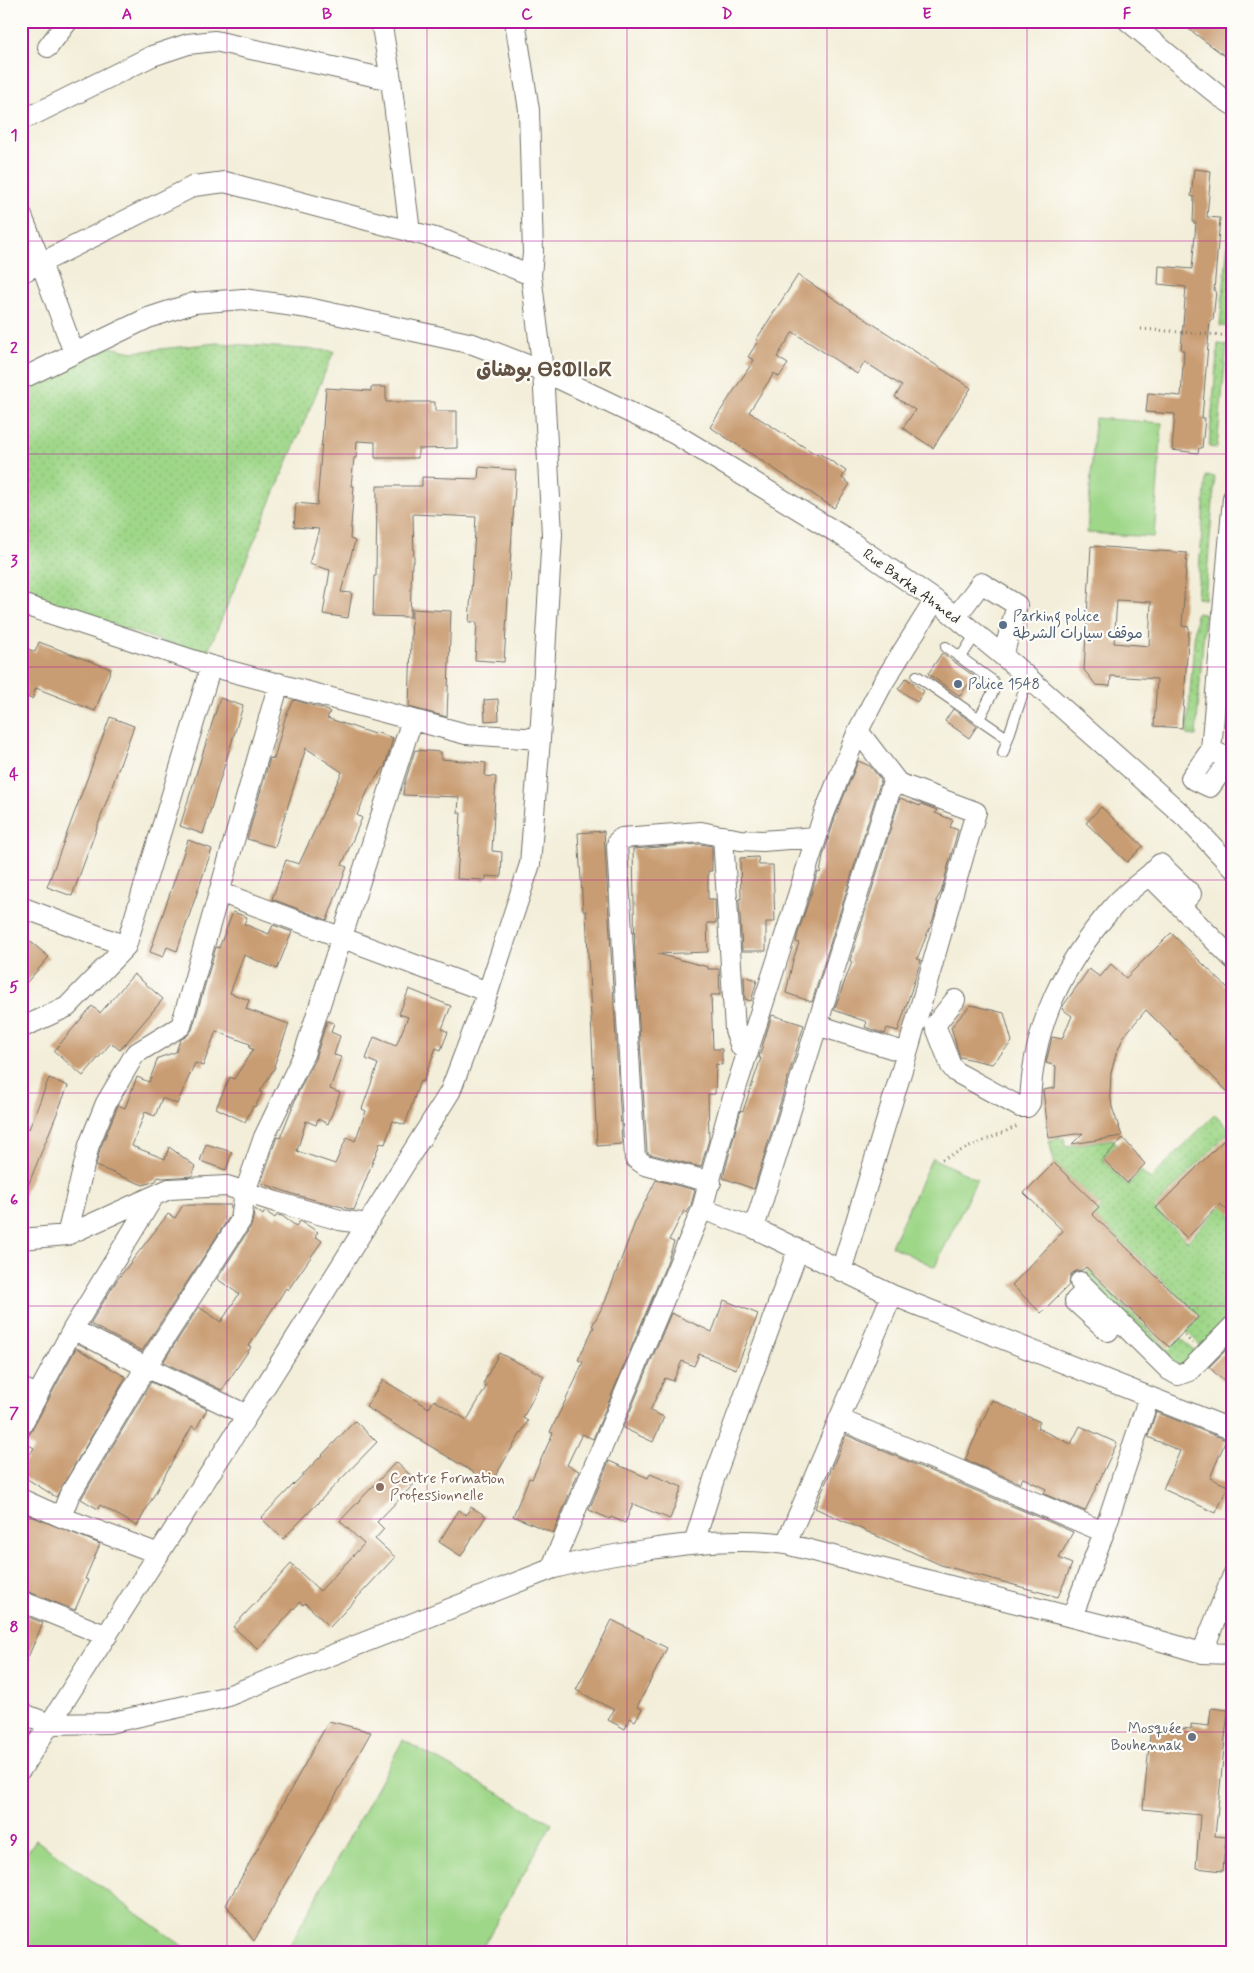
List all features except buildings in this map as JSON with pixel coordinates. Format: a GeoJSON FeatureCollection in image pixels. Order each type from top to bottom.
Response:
{"type":"FeatureCollection","features":[{"type":"Feature","properties":{"kind":"street"},"geometry":{"type":"LineString","coordinates":[[48,47],[68,21]]}},
{"type":"Feature","properties":{"kind":"street"},"geometry":{"type":"LineString","coordinates":[[381,21],[391,80],[410,232]]}},
{"type":"Feature","properties":{"kind":"street"},"geometry":{"type":"LineString","coordinates":[[21,1769],[450,1092],[488,992],[530,864],[540,739],[552,534],[543,371],[531,275],[533,252],[529,110],[515,21]]}},
{"type":"Feature","properties":{"kind":"street"},"geometry":{"type":"LineString","coordinates":[[1128,21],[1219,96],[1233,105]]}},
{"type":"Feature","properties":{"kind":"street"},"geometry":{"type":"LineString","coordinates":[[21,119],[31,116],[152,56],[188,44],[215,41],[391,80]]}},
{"type":"Feature","properties":{"kind":"street"},"geometry":{"type":"LineString","coordinates":[[21,273],[194,186],[225,182],[446,241],[531,275]]}},
{"type":"Feature","properties":{"kind":"street"},"geometry":{"type":"LineString","coordinates":[[21,214],[41,262],[74,353]]}},
{"type":"Feature","properties":{"kind":"street","name":"Rue Barka Ahmed"},"geometry":{"type":"LineString","coordinates":[[21,379],[148,318],[194,303],[243,299],[308,308],[473,344],[543,371],[674,434],[844,537],[935,600],[1003,656],[1185,817],[1233,868]]}},
{"type":"Feature","properties":{"kind":"street"},"geometry":{"type":"LineString","coordinates":[[1211,750],[1231,760],[1210,787],[1191,778],[1211,750],[1233,498]]}},
{"type":"Feature","properties":{"kind":"street"},"geometry":{"type":"LineString","coordinates":[[956,617],[981,583],[1017,605],[1003,656]]}},
{"type":"Feature","properties":{"kind":"street"},"geometry":{"type":"LineString","coordinates":[[550,1569],[702,1209],[711,1182],[729,1110],[824,814],[858,731],[883,683],[935,600]]}},
{"type":"Feature","properties":{"kind":"street"},"geometry":{"type":"LineString","coordinates":[[21,604],[212,666],[412,720],[466,734],[540,739]]}},
{"type":"Feature","properties":{"kind":"street"},"geometry":{"type":"LineString","coordinates":[[21,1028],[67,1007],[126,946],[212,666]]}},
{"type":"Feature","properties":{"kind":"street"},"geometry":{"type":"LineString","coordinates":[[67,1235],[89,1145],[106,1103],[135,1054],[181,1026],[278,683]]}},
{"type":"Feature","properties":{"kind":"street"},"geometry":{"type":"LineString","coordinates":[[61,1517],[70,1496],[146,1367],[241,1220],[245,1192],[264,1137],[304,1054],[412,720]]}},
{"type":"Feature","properties":{"kind":"street"},"geometry":{"type":"LineString","coordinates":[[841,1271],[907,1054],[976,812],[904,787],[894,778],[858,731]]}},
{"type":"Feature","properties":{"kind":"street"},"geometry":{"type":"LineString","coordinates":[[754,1228],[894,778]]}},
{"type":"Feature","properties":{"kind":"street"},"geometry":{"type":"LineString","coordinates":[[711,1182],[645,1166],[634,1158],[618,841],[622,838],[701,832],[740,840],[762,841],[816,837]]}},
{"type":"Feature","properties":{"kind":"street"},"geometry":{"type":"LineString","coordinates":[[723,836],[735,1030],[738,1040],[748,1053]]}},
{"type":"Feature","properties":{"kind":"street"},"geometry":{"type":"LineString","coordinates":[[955,1000],[935,1025],[951,1066],[956,1072],[1020,1107],[1027,1107],[1030,1103],[1034,1056],[1038,1037],[1046,1014],[1070,964],[1115,905],[1160,864],[1191,894],[1180,906],[1233,959]]}},
{"type":"Feature","properties":{"kind":"street"},"geometry":{"type":"LineString","coordinates":[[219,892],[488,992]]}},
{"type":"Feature","properties":{"kind":"street"},"geometry":{"type":"LineString","coordinates":[[21,907],[126,946]]}},
{"type":"Feature","properties":{"kind":"street"},"geometry":{"type":"LineString","coordinates":[[817,1025],[907,1054]]}},
{"type":"Feature","properties":{"kind":"street"},"geometry":{"type":"LineString","coordinates":[[21,1239],[67,1235],[169,1189],[227,1186],[340,1220],[367,1224]]}},
{"type":"Feature","properties":{"kind":"street"},"geometry":{"type":"LineString","coordinates":[[21,1426],[30,1392],[73,1329],[154,1196]]}},
{"type":"Feature","properties":{"kind":"street"},"geometry":{"type":"LineString","coordinates":[[702,1209],[754,1228],[892,1295],[1233,1430]]}},
{"type":"Feature","properties":{"kind":"street"},"geometry":{"type":"LineString","coordinates":[[694,1543],[714,1479],[798,1250]]}},
{"type":"Feature","properties":{"kind":"street"},"geometry":{"type":"LineString","coordinates":[[1084,1285],[1075,1301],[1108,1331],[1118,1320],[1169,1370],[1178,1375],[1189,1371],[1233,1326]]}},
{"type":"Feature","properties":{"kind":"street"},"geometry":{"type":"LineString","coordinates":[[786,1544],[892,1295]]}},
{"type":"Feature","properties":{"kind":"street"},"geometry":{"type":"LineString","coordinates":[[73,1329],[146,1367],[247,1415]]}},
{"type":"Feature","properties":{"kind":"street"},"geometry":{"type":"LineString","coordinates":[[1072,1617],[1104,1532],[1149,1397]]}},
{"type":"Feature","properties":{"kind":"street"},"geometry":{"type":"LineString","coordinates":[[839,1419],[1104,1532]]}},
{"type":"Feature","properties":{"kind":"street"},"geometry":{"type":"LineString","coordinates":[[21,1499],[61,1517],[159,1554]]}},
{"type":"Feature","properties":{"kind":"street"},"geometry":{"type":"LineString","coordinates":[[21,1713],[50,1724],[109,1723],[225,1697],[550,1569],[586,1559],[694,1543],[761,1540],[786,1544],[1072,1617],[1202,1653],[1233,1654]]}},
{"type":"Feature","properties":{"kind":"street"},"geometry":{"type":"LineString","coordinates":[[1202,1653],[1233,1574]]}},
{"type":"Feature","properties":{"kind":"street"},"geometry":{"type":"LineString","coordinates":[[21,1601],[106,1636]]}},
{"type":"Feature","properties":{"kind":"lane"},"geometry":{"type":"LineString","coordinates":[[961,657],[976,634]]}},
{"type":"Feature","properties":{"kind":"lane"},"geometry":{"type":"LineString","coordinates":[[946,647],[993,681],[993,692],[979,719]]}},
{"type":"Feature","properties":{"kind":"lane"},"geometry":{"type":"LineString","coordinates":[[917,676],[1007,738]]}},
{"type":"Feature","properties":{"kind":"lane"},"geometry":{"type":"LineString","coordinates":[[1003,753],[1028,678]]}},
{"type":"Feature","properties":{"kind":"path"},"geometry":{"type":"LineString","coordinates":[[1141,329],[1233,336]]}},
{"type":"Feature","properties":{"kind":"path"},"geometry":{"type":"LineString","coordinates":[[942,1159],[1031,1120],[1027,1107]]}},
{"type":"Feature","properties":{"kind":"green space"},"geometry":{"type":"Polygon","coordinates":[[[1230,223],[1233,223],[1233,285],[1229,327],[1220,326],[1230,223]]]}},
{"type":"Feature","properties":{"kind":"green space"},"geometry":{"type":"Polygon","coordinates":[[[216,343],[334,351],[206,656],[21,594],[21,392],[110,347],[133,352],[216,343]]]}},
{"type":"Feature","properties":{"kind":"green space"},"geometry":{"type":"Polygon","coordinates":[[[1218,344],[1227,345],[1217,448],[1209,447],[1218,344]]]}},
{"type":"Feature","properties":{"kind":"green space"},"geometry":{"type":"Polygon","coordinates":[[[1095,418],[1162,423],[1154,537],[1087,533],[1095,418]]]}},
{"type":"Feature","properties":{"kind":"green space"},"geometry":{"type":"Polygon","coordinates":[[[1206,476],[1215,477],[1205,599],[1197,598],[1206,476]]]}},
{"type":"Feature","properties":{"kind":"green space"},"geometry":{"type":"Polygon","coordinates":[[[1196,613],[1205,614],[1196,736],[1187,735],[1196,613]]]}},
{"type":"Feature","properties":{"kind":"green space"},"geometry":{"type":"Polygon","coordinates":[[[1215,1114],[1233,1133],[1233,1139],[1227,1134],[1154,1208],[1187,1241],[1233,1194],[1233,1211],[1229,1215],[1233,1218],[1233,1313],[1201,1346],[1187,1332],[1200,1316],[1107,1227],[1100,1233],[1088,1220],[1101,1207],[1054,1162],[1049,1140],[1064,1138],[1066,1146],[1113,1139],[1116,1144],[1102,1159],[1127,1185],[1141,1171],[1150,1179],[1215,1114]]]}},
{"type":"Feature","properties":{"kind":"green space"},"geometry":{"type":"Polygon","coordinates":[[[932,1158],[977,1179],[935,1267],[891,1246],[932,1158]]]}},
{"type":"Feature","properties":{"kind":"green space"},"geometry":{"type":"Polygon","coordinates":[[[1091,1267],[1098,1270],[1093,1276],[1169,1350],[1181,1338],[1196,1352],[1179,1367],[1082,1277],[1091,1267]]]}},
{"type":"Feature","properties":{"kind":"green space"},"geometry":{"type":"Polygon","coordinates":[[[403,1740],[552,1823],[480,1952],[286,1952],[403,1740]]]}},
{"type":"Feature","properties":{"kind":"green space"},"geometry":{"type":"Polygon","coordinates":[[[36,1840],[191,1952],[21,1952],[21,1860],[36,1840]]]}},
{"type":"Feature","properties":{"kind":"place","name":"Parking police موقف سيارات الشرطة"},"geometry":{"type":"Point","coordinates":[1003,625]}},
{"type":"Feature","properties":{"kind":"place","name":"Police 1548"},"geometry":{"type":"Point","coordinates":[958,684]}},
{"type":"Feature","properties":{"kind":"place","name":"Centre Formation Professionnelle"},"geometry":{"type":"Point","coordinates":[380,1487]}},
{"type":"Feature","properties":{"kind":"place","name":"Mosquée Bouhennak"},"geometry":{"type":"Point","coordinates":[1192,1737]}},
{"type":"Feature","properties":{"kind":"district","name":"بوهناق ⴱⵓⵀⵏⵏⴰⴽ"},"geometry":{"type":"Point","coordinates":[544,369]}}]}
